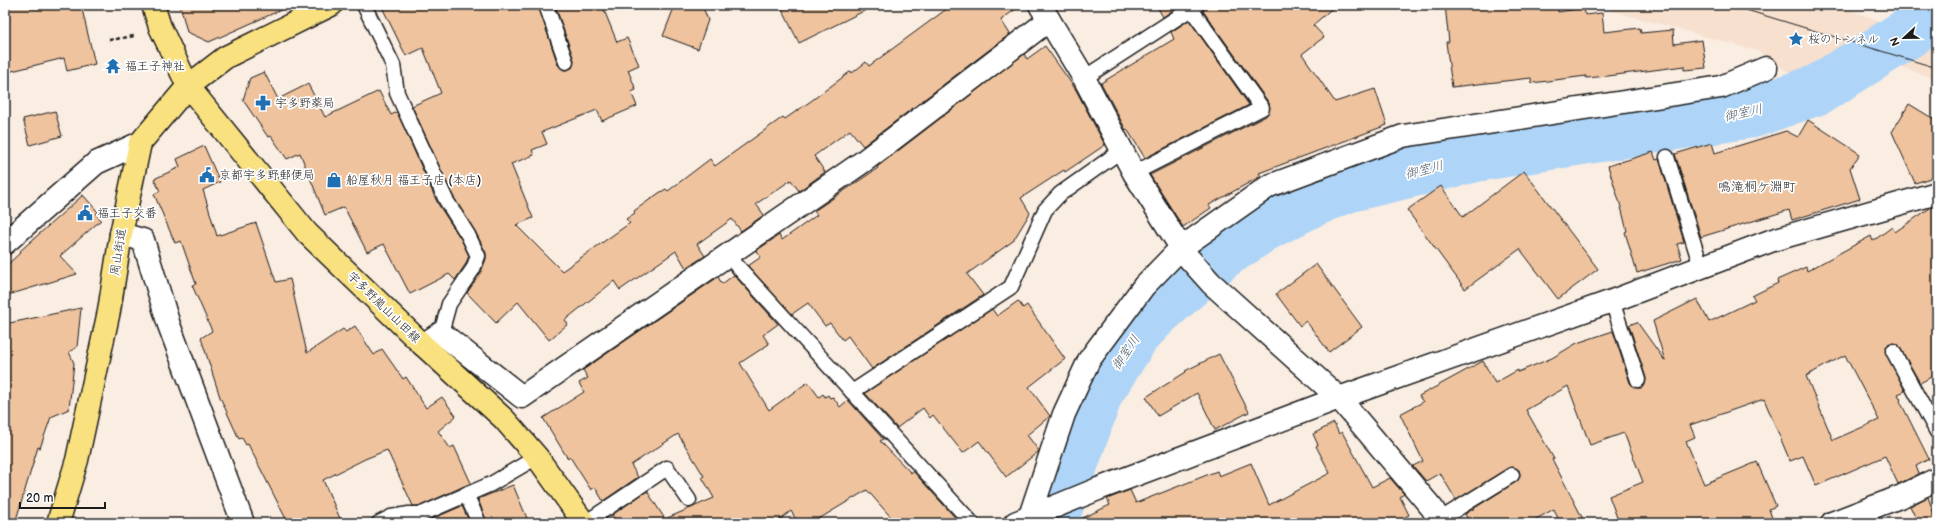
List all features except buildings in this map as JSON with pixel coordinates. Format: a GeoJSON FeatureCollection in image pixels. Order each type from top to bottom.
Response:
{"type":"FeatureCollection","features":[{"type":"Feature","properties":{"kind":"main road","name":"宇多野嵐山山田線"},"geometry":{"type":"LineString","coordinates":[[153,5],[160,27],[188,86],[307,233],[423,345],[504,419],[537,457],[585,523]]}},
{"type":"Feature","properties":{"kind":"main road","name":"周山街道"},"geometry":{"type":"LineString","coordinates":[[58,523],[77,460],[106,326],[121,234],[140,143],[188,86],[226,57],[331,5]]}},
{"type":"Feature","properties":{"kind":"street"},"geometry":{"type":"LineString","coordinates":[[423,345],[441,333],[522,397],[864,161],[1045,13],[1084,78],[1134,173],[1183,251],[1211,283],[1339,398],[1432,508],[1440,522]]}},
{"type":"Feature","properties":{"kind":"street"},"geometry":{"type":"LineString","coordinates":[[1027,518],[1064,414],[1089,360],[1144,286],[1183,251],[1269,186],[1403,136],[1721,87],[1766,68]]}},
{"type":"Feature","properties":{"kind":"street"},"geometry":{"type":"LineString","coordinates":[[5,243],[96,163],[140,143]]}},
{"type":"Feature","properties":{"kind":"street"},"geometry":{"type":"LineString","coordinates":[[1027,518],[1098,489],[1339,398],[1612,300],[1773,240],[1937,193]]}},
{"type":"Feature","properties":{"kind":"street"},"geometry":{"type":"LineString","coordinates":[[121,234],[143,240],[168,325],[243,523]]}},
{"type":"Feature","properties":{"kind":"street"},"geometry":{"type":"LineString","coordinates":[[1832,523],[1902,496],[1937,480]]}},
{"type":"Feature","properties":{"kind":"lane"},"geometry":{"type":"LineString","coordinates":[[364,5],[393,65],[397,93],[446,200],[468,235],[478,256],[473,270],[449,304],[441,333]]}},
{"type":"Feature","properties":{"kind":"lane"},"geometry":{"type":"LineString","coordinates":[[546,5],[566,62]]}},
{"type":"Feature","properties":{"kind":"lane"},"geometry":{"type":"LineString","coordinates":[[1084,78],[1194,7],[1262,108],[1134,173]]}},
{"type":"Feature","properties":{"kind":"lane"},"geometry":{"type":"LineString","coordinates":[[852,392],[1011,287],[1045,210],[1060,194],[1122,150]]}},
{"type":"Feature","properties":{"kind":"lane"},"geometry":{"type":"LineString","coordinates":[[1666,157],[1701,267]]}},
{"type":"Feature","properties":{"kind":"lane"},"geometry":{"type":"LineString","coordinates":[[728,256],[972,523]]}},
{"type":"Feature","properties":{"kind":"lane"},"geometry":{"type":"LineString","coordinates":[[1612,300],[1638,380]]}},
{"type":"Feature","properties":{"kind":"lane"},"geometry":{"type":"LineString","coordinates":[[1893,351],[1937,432]]}},
{"type":"Feature","properties":{"kind":"lane"},"geometry":{"type":"LineString","coordinates":[[379,523],[391,517],[411,518],[422,514],[491,484],[537,457]]}},
{"type":"Feature","properties":{"kind":"lane"},"geometry":{"type":"LineString","coordinates":[[585,523],[667,468],[689,500]]}},
{"type":"Feature","properties":{"kind":"lane"},"geometry":{"type":"LineString","coordinates":[[1440,522],[1512,475]]}},
{"type":"Feature","properties":{"kind":"lane"},"geometry":{"type":"LineString","coordinates":[[466,494],[479,523]]}},
{"type":"Feature","properties":{"kind":"path"},"geometry":{"type":"LineString","coordinates":[[109,40],[134,36]]}},
{"type":"Feature","properties":{"kind":"shaded area","name":"桜のトンネル"},"geometry":{"type":"Polygon","coordinates":[[[1591,5],[1837,5],[1896,27],[1807,85],[1758,51],[1591,5]]]}},
{"type":"Feature","properties":{"kind":"shaded area"},"geometry":{"type":"Polygon","coordinates":[[[1907,38],[1937,48],[1937,79],[1877,59],[1907,38]]]}},
{"type":"Feature","properties":{"kind":"waterway","name":"御室川"},"geometry":{"type":"LineString","coordinates":[[1052,523],[1098,392],[1135,334],[1153,315],[1222,254],[1266,225],[1307,204],[1348,187],[1478,156],[1754,112],[1819,89],[1910,32],[1937,8]]}},
{"type":"Feature","properties":{"kind":"tram line"},"geometry":{"type":"LineString","coordinates":[[1730,5],[1937,68]]}},
{"type":"Feature","properties":{"kind":"place","name":"桜のトンネル"},"geometry":{"type":"Point","coordinates":[1796,39]}},
{"type":"Feature","properties":{"kind":"place","name":"福王子神社"},"geometry":{"type":"Point","coordinates":[113,66]}},
{"type":"Feature","properties":{"kind":"place","name":"宇多野薬局"},"geometry":{"type":"Point","coordinates":[263,103]}},
{"type":"Feature","properties":{"kind":"place","name":"京都宇多野郵便局"},"geometry":{"type":"Point","coordinates":[207,175]}},
{"type":"Feature","properties":{"kind":"place","name":"船屋秋月 福王子店 (本店)"},"geometry":{"type":"Point","coordinates":[334,180]}},
{"type":"Feature","properties":{"kind":"place","name":"福王子交番"},"geometry":{"type":"Point","coordinates":[85,213]}},
{"type":"Feature","properties":{"kind":"district","name":"鳴滝桐ケ淵町"},"geometry":{"type":"Point","coordinates":[1757,186]}}]}
